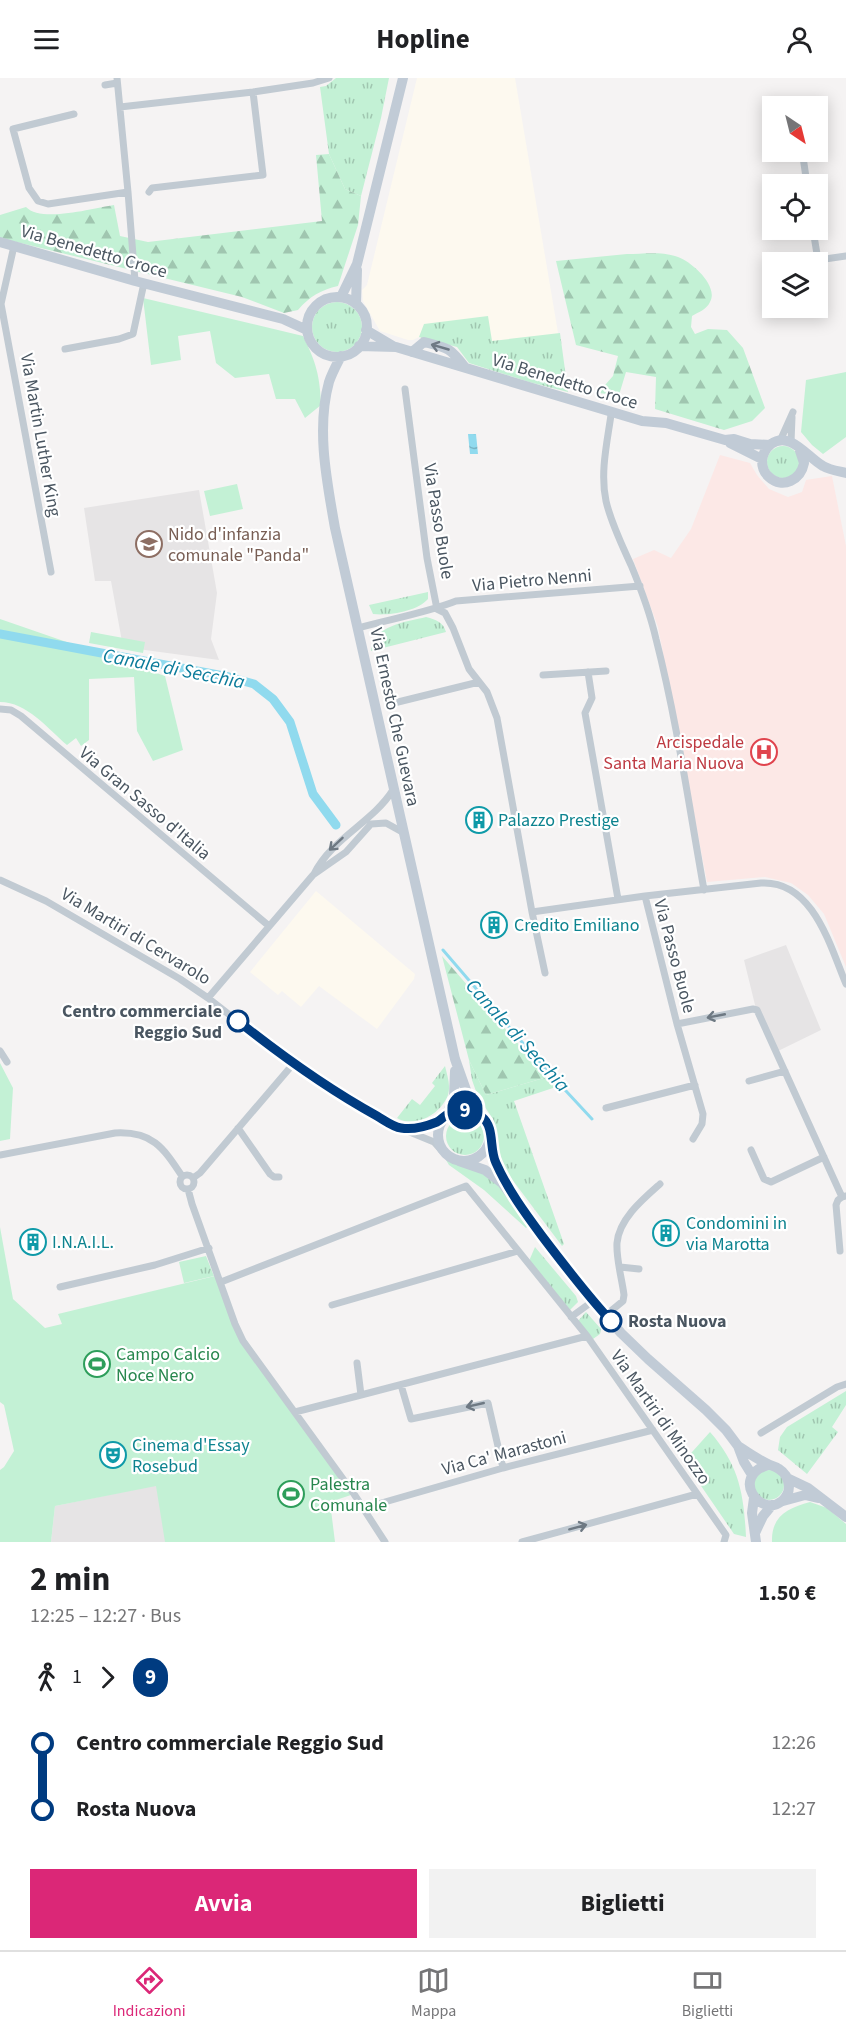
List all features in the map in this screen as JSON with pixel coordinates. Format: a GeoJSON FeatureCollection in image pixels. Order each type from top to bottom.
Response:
{"type":"FeatureCollection","features":[{"type":"Feature","properties":{"kind":"street"},"geometry":{"type":"LineString","coordinates":[[120,107],[253,93],[313,83],[329,78]]}},
{"type":"Feature","properties":{"kind":"street"},"geometry":{"type":"LineString","coordinates":[[341,297],[357,264],[403,78]]}},
{"type":"Feature","properties":{"kind":"street"},"geometry":{"type":"LineString","coordinates":[[66,349],[119,339],[133,334],[140,282],[117,80],[105,85]]}},
{"type":"Feature","properties":{"kind":"street"},"geometry":{"type":"LineString","coordinates":[[149,192],[152,188],[263,175],[253,93]]}},
{"type":"Feature","properties":{"kind":"street"},"geometry":{"type":"LineString","coordinates":[[75,114],[14,129],[29,188],[38,201],[48,204],[128,192]]}},
{"type":"Feature","properties":{"kind":"street"},"geometry":{"type":"LineString","coordinates":[[815,240],[818,260],[846,256]]}},
{"type":"Feature","properties":{"kind":"street","name":"Via Benedetto Croce"},"geometry":{"type":"LineString","coordinates":[[0,242],[140,282],[283,319],[307,330]]}},
{"type":"Feature","properties":{"kind":"street","name":"Via Martin Luther King"},"geometry":{"type":"LineString","coordinates":[[14,246],[1,304],[51,572]]}},
{"type":"Feature","properties":{"kind":"street"},"geometry":{"type":"LineString","coordinates":[[356,304],[357,264]]}},
{"type":"Feature","properties":{"kind":"street"},"geometry":{"type":"LineString","coordinates":[[341,297],[356,304],[364,316],[366,330],[359,346],[354,351],[341,356],[327,355],[316,348],[307,330],[309,315],[316,305],[324,300],[341,297]]}},
{"type":"Feature","properties":{"kind":"street","name":"Via Benedetto Croce"},"geometry":{"type":"LineString","coordinates":[[283,319],[309,315]]}},
{"type":"Feature","properties":{"kind":"street","name":"Via Benedetto Croce"},"geometry":{"type":"LineString","coordinates":[[366,330],[396,347],[642,422],[666,423],[725,440],[762,459]]}},
{"type":"Feature","properties":{"kind":"street","name":"Via Benedetto Croce"},"geometry":{"type":"LineString","coordinates":[[359,346],[396,347]]}},
{"type":"Feature","properties":{"kind":"street","name":"Via Ernesto Che Guevara"},"geometry":{"type":"LineString","coordinates":[[327,355],[330,381],[324,425],[325,471],[335,528],[455,1059],[466,1090],[481,1116]]}},
{"type":"Feature","properties":{"kind":"street","name":"Via Ernesto Che Guevara"},"geometry":{"type":"LineString","coordinates":[[330,381],[341,356]]}},
{"type":"Feature","properties":{"kind":"street","name":"Via Passo Buole"},"geometry":{"type":"LineString","coordinates":[[405,389],[427,558],[437,609],[445,613],[470,669],[486,692],[497,718],[545,973]]}},
{"type":"Feature","properties":{"kind":"street"},"geometry":{"type":"LineString","coordinates":[[613,412],[605,460],[604,481],[607,502],[640,586],[656,639],[678,741],[704,890]]}},
{"type":"Feature","properties":{"kind":"street","name":"Via Benedetto Croce"},"geometry":{"type":"LineString","coordinates":[[725,440],[734,439],[750,444],[785,444],[830,469],[846,473]]}},
{"type":"Feature","properties":{"kind":"street"},"geometry":{"type":"LineString","coordinates":[[785,444],[804,463],[801,473],[792,481],[776,482],[767,475],[762,459],[764,454],[785,444]]}},
{"type":"Feature","properties":{"kind":"street","name":"Via Benedetto Croce"},"geometry":{"type":"LineString","coordinates":[[801,473],[830,469]]}},
{"type":"Feature","properties":{"kind":"street","name":"Via Pietro Nenni"},"geometry":{"type":"LineString","coordinates":[[358,628],[425,610],[437,609],[456,601],[640,586]]}},
{"type":"Feature","properties":{"kind":"street"},"geometry":{"type":"LineString","coordinates":[[543,675],[606,671]]}},
{"type":"Feature","properties":{"kind":"street"},"geometry":{"type":"LineString","coordinates":[[588,672],[592,699],[585,713],[618,899]]}},
{"type":"Feature","properties":{"kind":"street"},"geometry":{"type":"LineString","coordinates":[[394,703],[479,682]]}},
{"type":"Feature","properties":{"kind":"street","name":"Via Gran Sasso d'Italia"},"geometry":{"type":"LineString","coordinates":[[0,709],[11,710],[21,716],[269,926]]}},
{"type":"Feature","properties":{"kind":"street"},"geometry":{"type":"LineString","coordinates":[[208,998],[313,875],[330,850],[386,801],[393,790]]}},
{"type":"Feature","properties":{"kind":"street"},"geometry":{"type":"LineString","coordinates":[[313,875],[346,852],[371,824],[382,822],[392,824],[404,833]]}},
{"type":"Feature","properties":{"kind":"street","name":"Via Martiri di Cervarolo"},"geometry":{"type":"LineString","coordinates":[[0,880],[46,901],[180,979],[350,1101],[400,1128],[434,1142],[442,1151],[459,1161],[485,1170],[502,1183],[593,1301],[648,1359],[706,1410],[738,1446],[752,1476],[750,1489],[754,1498],[752,1513],[756,1538]]}},
{"type":"Feature","properties":{"kind":"street"},"geometry":{"type":"LineString","coordinates":[[645,896],[769,883],[781,885],[796,893],[809,906],[846,984]]}},
{"type":"Feature","properties":{"kind":"street","name":"Via Passo Buole"},"geometry":{"type":"LineString","coordinates":[[532,912],[645,896],[677,1024],[756,1009],[844,1196],[836,1205],[840,1251]]}},
{"type":"Feature","properties":{"kind":"street"},"geometry":{"type":"LineString","coordinates":[[677,1024],[704,1117],[693,1138]]}},
{"type":"Feature","properties":{"kind":"street"},"geometry":{"type":"LineString","coordinates":[[0,1051],[7,1062]]}},
{"type":"Feature","properties":{"kind":"street","name":"Via Ernesto Che Guevara"},"geometry":{"type":"LineString","coordinates":[[445,1116],[456,1086],[455,1059]]}},
{"type":"Feature","properties":{"kind":"street"},"geometry":{"type":"LineString","coordinates":[[193,1178],[200,1173],[294,1063]]}},
{"type":"Feature","properties":{"kind":"street"},"geometry":{"type":"LineString","coordinates":[[749,1081],[785,1071]]}},
{"type":"Feature","properties":{"kind":"street"},"geometry":{"type":"LineString","coordinates":[[606,1108],[695,1085]]}},
{"type":"Feature","properties":{"kind":"street"},"geometry":{"type":"LineString","coordinates":[[400,1128],[416,1128],[466,1110],[481,1116]]}},
{"type":"Feature","properties":{"kind":"street"},"geometry":{"type":"LineString","coordinates":[[442,1151],[437,1137],[438,1127],[445,1116]]}},
{"type":"Feature","properties":{"kind":"street","name":"Via Martiri di Cervarolo"},"geometry":{"type":"LineString","coordinates":[[481,1116],[488,1125],[495,1163],[512,1196]]}},
{"type":"Feature","properties":{"kind":"street"},"geometry":{"type":"LineString","coordinates":[[238,1128],[270,1174],[276,1178],[279,1177]]}},
{"type":"Feature","properties":{"kind":"street"},"geometry":{"type":"LineString","coordinates":[[0,1155],[127,1132],[141,1134],[164,1149],[182,1176]]}},
{"type":"Feature","properties":{"kind":"street"},"geometry":{"type":"LineString","coordinates":[[459,1161],[469,1161],[482,1155],[488,1147],[490,1137]]}},
{"type":"Feature","properties":{"kind":"street"},"geometry":{"type":"LineString","coordinates":[[751,1150],[764,1179],[771,1182],[825,1156]]}},
{"type":"Feature","properties":{"kind":"street"},"geometry":{"type":"LineString","coordinates":[[182,1176],[189,1175],[193,1178]]}},
{"type":"Feature","properties":{"kind":"street"},"geometry":{"type":"LineString","coordinates":[[182,1176],[180,1185],[189,1189]]}},
{"type":"Feature","properties":{"kind":"street"},"geometry":{"type":"LineString","coordinates":[[189,1189],[194,1185],[193,1178]]}},
{"type":"Feature","properties":{"kind":"street"},"geometry":{"type":"LineString","coordinates":[[606,1315],[623,1300],[624,1294],[617,1244],[620,1230],[634,1209],[660,1184]]}},
{"type":"Feature","properties":{"kind":"street","name":"Via Martiri di Minozzo"},"geometry":{"type":"LineString","coordinates":[[221,1282],[466,1185],[587,1336],[725,1538]]}},
{"type":"Feature","properties":{"kind":"street"},"geometry":{"type":"LineString","coordinates":[[189,1189],[192,1204],[243,1341],[364,1508],[385,1542]]}},
{"type":"Feature","properties":{"kind":"street"},"geometry":{"type":"LineString","coordinates":[[60,1287],[155,1265],[209,1248]]}},
{"type":"Feature","properties":{"kind":"street"},"geometry":{"type":"LineString","coordinates":[[332,1305],[518,1251]]}},
{"type":"Feature","properties":{"kind":"street"},"geometry":{"type":"LineString","coordinates":[[620,1267],[639,1269]]}},
{"type":"Feature","properties":{"kind":"street"},"geometry":{"type":"LineString","coordinates":[[571,1317],[593,1301]]}},
{"type":"Feature","properties":{"kind":"street"},"geometry":{"type":"LineString","coordinates":[[295,1412],[587,1336]]}},
{"type":"Feature","properties":{"kind":"street"},"geometry":{"type":"LineString","coordinates":[[357,1363],[361,1395]]}},
{"type":"Feature","properties":{"kind":"street"},"geometry":{"type":"LineString","coordinates":[[761,1433],[837,1387],[846,1384]]}},
{"type":"Feature","properties":{"kind":"street"},"geometry":{"type":"LineString","coordinates":[[400,1385],[411,1419],[488,1402],[503,1468]]}},
{"type":"Feature","properties":{"kind":"street","name":"Via Ca' Marastoni"},"geometry":{"type":"LineString","coordinates":[[364,1508],[503,1468],[652,1430]]}},
{"type":"Feature","properties":{"kind":"street","name":"Via Martiri di Cervarolo"},"geometry":{"type":"LineString","coordinates":[[738,1446],[768,1465],[778,1468],[787,1478],[808,1488],[846,1517]]}},
{"type":"Feature","properties":{"kind":"street"},"geometry":{"type":"LineString","coordinates":[[752,1476],[759,1467],[768,1465]]}},
{"type":"Feature","properties":{"kind":"street"},"geometry":{"type":"LineString","coordinates":[[783,1501],[788,1494],[787,1478]]}},
{"type":"Feature","properties":{"kind":"street"},"geometry":{"type":"LineString","coordinates":[[522,1542],[697,1494]]}},
{"type":"Feature","properties":{"kind":"street"},"geometry":{"type":"LineString","coordinates":[[754,1498],[764,1504],[772,1505],[804,1495],[820,1499]]}},
{"type":"Feature","properties":{"kind":"street"},"geometry":{"type":"LineString","coordinates":[[756,1538],[763,1516],[772,1505]]}},
{"type":"Feature","properties":{"kind":"shaded area"},"geometry":{"type":"Polygon","coordinates":[[[417,78],[515,78],[568,392],[469,363],[457,347],[419,337],[408,340],[380,331],[363,301],[362,290],[367,285],[417,78]]]}},
{"type":"Feature","properties":{"kind":"shaded area","name":"Arcispedale Santa Maria Nuova"},"geometry":{"type":"Polygon","coordinates":[[[720,455],[750,463],[769,489],[788,497],[802,492],[806,480],[832,476],[846,546],[846,967],[824,914],[808,895],[791,883],[765,877],[707,882],[658,627],[633,559],[654,550],[671,558],[691,529],[720,455]]]}},
{"type":"Feature","properties":{"kind":"shaded area","name":"Nido d'infanzia comunale \"Panda\""},"geometry":{"type":"Polygon","coordinates":[[[199,490],[217,593],[211,639],[219,660],[123,647],[111,581],[95,581],[84,508],[199,490]]]}},
{"type":"Feature","properties":{"kind":"shaded area","name":"Centro commerciale Reggio Sud"},"geometry":{"type":"Polygon","coordinates":[[[316,891],[415,974],[414,979],[377,1029],[319,986],[301,1007],[282,991],[278,995],[250,972],[316,891]]]}},
{"type":"Feature","properties":{"kind":"shaded area"},"geometry":{"type":"Polygon","coordinates":[[[786,945],[821,1030],[776,1052],[756,1009],[744,960],[786,945]]]}},
{"type":"Feature","properties":{"kind":"shaded area"},"geometry":{"type":"Polygon","coordinates":[[[171,1482],[279,1542],[51,1542],[55,1506],[171,1482]]]}},
{"type":"Feature","properties":{"kind":"green space"},"geometry":{"type":"Polygon","coordinates":[[[336,78],[389,78],[361,196],[345,189],[329,154],[320,87],[326,86],[336,78]]]}},
{"type":"Feature","properties":{"kind":"green space"},"geometry":{"type":"Polygon","coordinates":[[[329,154],[345,189],[361,196],[358,225],[338,286],[316,294],[298,310],[284,313],[242,297],[0,238],[0,215],[26,207],[33,212],[55,214],[114,205],[120,236],[148,242],[322,221],[316,155],[329,154]]]}},
{"type":"Feature","properties":{"kind":"green space"},"geometry":{"type":"Polygon","coordinates":[[[627,254],[672,255],[684,260],[703,275],[711,289],[712,296],[707,307],[692,316],[691,327],[695,334],[708,329],[727,330],[743,348],[765,408],[752,421],[724,430],[655,409],[656,377],[626,372],[619,395],[598,393],[613,376],[618,356],[576,345],[556,261],[627,254]]]}},
{"type":"Feature","properties":{"kind":"green space"},"geometry":{"type":"Polygon","coordinates":[[[143,298],[303,336],[316,369],[321,405],[305,418],[295,399],[276,399],[269,374],[235,378],[216,363],[210,331],[178,336],[181,360],[151,365],[143,298]]]}},
{"type":"Feature","properties":{"kind":"green space"},"geometry":{"type":"Polygon","coordinates":[[[332,302],[342,302],[355,309],[362,322],[362,332],[355,345],[342,352],[332,352],[323,348],[316,341],[312,332],[312,322],[316,313],[323,306],[332,302]]]}},
{"type":"Feature","properties":{"kind":"green space"},"geometry":{"type":"Polygon","coordinates":[[[488,316],[492,341],[560,333],[568,392],[469,363],[457,347],[419,337],[424,324],[488,316]]]}},
{"type":"Feature","properties":{"kind":"green space"},"geometry":{"type":"Polygon","coordinates":[[[846,372],[846,437],[823,454],[801,432],[806,380],[846,372]]]}},
{"type":"Feature","properties":{"kind":"green space"},"geometry":{"type":"Polygon","coordinates":[[[783,446],[794,451],[799,462],[794,473],[783,478],[772,473],[767,462],[772,451],[783,446]]]}},
{"type":"Feature","properties":{"kind":"green space"},"geometry":{"type":"Polygon","coordinates":[[[237,484],[243,509],[210,516],[204,491],[237,484]]]}},
{"type":"Feature","properties":{"kind":"green space"},"geometry":{"type":"Polygon","coordinates":[[[428,592],[428,599],[423,603],[403,612],[373,614],[369,605],[428,592]]]}},
{"type":"Feature","properties":{"kind":"green space"},"geometry":{"type":"Polygon","coordinates":[[[426,617],[439,622],[446,632],[371,651],[377,635],[384,630],[426,617]]]}},
{"type":"Feature","properties":{"kind":"green space"},"geometry":{"type":"Polygon","coordinates":[[[0,619],[165,676],[183,750],[153,761],[137,731],[134,677],[89,679],[89,740],[81,746],[76,738],[67,745],[28,711],[10,703],[0,702],[0,619]]]}},
{"type":"Feature","properties":{"kind":"green space"},"geometry":{"type":"Polygon","coordinates":[[[91,632],[145,642],[143,653],[89,643],[91,632]]]}},
{"type":"Feature","properties":{"kind":"green space"},"geometry":{"type":"Polygon","coordinates":[[[442,956],[547,1077],[486,1095],[469,1060],[442,956]]]}},
{"type":"Feature","properties":{"kind":"green space"},"geometry":{"type":"Polygon","coordinates":[[[469,1060],[486,1095],[547,1077],[556,1087],[514,1101],[564,1244],[562,1246],[508,1174],[498,1154],[493,1119],[478,1097],[472,1080],[469,1060]]]}},
{"type":"Feature","properties":{"kind":"green space"},"geometry":{"type":"Polygon","coordinates":[[[0,1063],[13,1088],[10,1139],[0,1141],[0,1063]]]}},
{"type":"Feature","properties":{"kind":"green space"},"geometry":{"type":"Polygon","coordinates":[[[445,1066],[449,1091],[440,1108],[434,1114],[419,1121],[404,1121],[397,1118],[412,1099],[420,1105],[435,1086],[432,1083],[445,1066]]]}},
{"type":"Feature","properties":{"kind":"green space"},"geometry":{"type":"Polygon","coordinates":[[[465,1117],[479,1122],[484,1136],[479,1150],[465,1155],[451,1150],[446,1136],[451,1122],[465,1117]]]}},
{"type":"Feature","properties":{"kind":"green space"},"geometry":{"type":"Polygon","coordinates":[[[446,1160],[473,1168],[493,1181],[506,1194],[529,1225],[526,1228],[484,1190],[449,1165],[446,1160]]]}},
{"type":"Feature","properties":{"kind":"green space"},"geometry":{"type":"Polygon","coordinates":[[[0,1227],[13,1299],[45,1328],[62,1324],[58,1314],[219,1275],[235,1324],[354,1494],[330,1502],[335,1542],[165,1542],[156,1486],[55,1506],[51,1542],[0,1542],[0,1470],[14,1451],[4,1405],[0,1402],[0,1227]]]}},
{"type":"Feature","properties":{"kind":"green space"},"geometry":{"type":"Polygon","coordinates":[[[535,1247],[576,1296],[578,1302],[570,1310],[529,1261],[535,1247]]]}},
{"type":"Feature","properties":{"kind":"green space"},"geometry":{"type":"Polygon","coordinates":[[[206,1256],[214,1276],[184,1283],[179,1262],[206,1256]]]}},
{"type":"Feature","properties":{"kind":"green space"},"geometry":{"type":"Polygon","coordinates":[[[586,1312],[601,1329],[600,1334],[593,1339],[578,1321],[586,1312]]]}},
{"type":"Feature","properties":{"kind":"green space"},"geometry":{"type":"Polygon","coordinates":[[[846,1391],[846,1405],[832,1427],[838,1432],[807,1474],[778,1450],[780,1437],[787,1427],[846,1391]]]}},
{"type":"Feature","properties":{"kind":"green space"},"geometry":{"type":"Polygon","coordinates":[[[710,1432],[734,1468],[744,1507],[746,1537],[734,1534],[684,1461],[710,1432]]]}},
{"type":"Feature","properties":{"kind":"green space"},"geometry":{"type":"Polygon","coordinates":[[[769,1470],[779,1475],[784,1485],[779,1495],[769,1500],[759,1495],[754,1485],[759,1475],[769,1470]]]}},
{"type":"Feature","properties":{"kind":"green space"},"geometry":{"type":"Polygon","coordinates":[[[810,1502],[827,1508],[846,1524],[846,1542],[772,1542],[774,1526],[782,1514],[810,1502]]]}},
{"type":"Feature","properties":{"kind":"water"},"geometry":{"type":"Polygon","coordinates":[[[468,434],[476,434],[478,454],[470,454],[468,434]]]}},
{"type":"Feature","properties":{"kind":"waterway","name":"Canale di Secchia"},"geometry":{"type":"LineString","coordinates":[[0,634],[229,677],[254,684],[273,699],[290,722],[313,794],[336,825]]}},
{"type":"Feature","properties":{"kind":"waterway","name":"Canale di Secchia"},"geometry":{"type":"LineString","coordinates":[[443,950],[540,1063],[592,1119]]}},
{"type":"Feature","properties":{"kind":"bus line","name":"9"},"geometry":{"type":"LineString","coordinates":[[238,1021],[268,1045],[350,1101],[400,1128],[416,1128],[437,1122],[447,1114],[457,1111],[466,1110],[481,1116],[490,1131],[495,1163],[512,1196],[567,1269],[611,1321]]}},
{"type":"Feature","properties":{"kind":"place","name":"Nido d'infanzia comunale \"Panda\""},"geometry":{"type":"Point","coordinates":[149,544]}},
{"type":"Feature","properties":{"kind":"place","name":"Arcispedale Santa Maria Nuova"},"geometry":{"type":"Point","coordinates":[764,752]}},
{"type":"Feature","properties":{"kind":"place","name":"Palazzo Prestige"},"geometry":{"type":"Point","coordinates":[479,820]}},
{"type":"Feature","properties":{"kind":"place","name":"Credito Emiliano"},"geometry":{"type":"Point","coordinates":[494,925]}},
{"type":"Feature","properties":{"kind":"place","name":"Centro commerciale Reggio Sud"},"geometry":{"type":"Point","coordinates":[238,1021]}},
{"type":"Feature","properties":{"kind":"place","name":"Condomini in via Marotta"},"geometry":{"type":"Point","coordinates":[666,1233]}},
{"type":"Feature","properties":{"kind":"place","name":"I.N.A.I.L."},"geometry":{"type":"Point","coordinates":[33,1242]}},
{"type":"Feature","properties":{"kind":"place","name":"Rosta Nuova"},"geometry":{"type":"Point","coordinates":[611,1321]}},
{"type":"Feature","properties":{"kind":"place","name":"Campo Calcio Noce Nero"},"geometry":{"type":"Point","coordinates":[97,1364]}},
{"type":"Feature","properties":{"kind":"place","name":"Cinema d'Essay Rosebud"},"geometry":{"type":"Point","coordinates":[113,1455]}},
{"type":"Feature","properties":{"kind":"place","name":"Palestra Comunale"},"geometry":{"type":"Point","coordinates":[291,1494]}}]}
